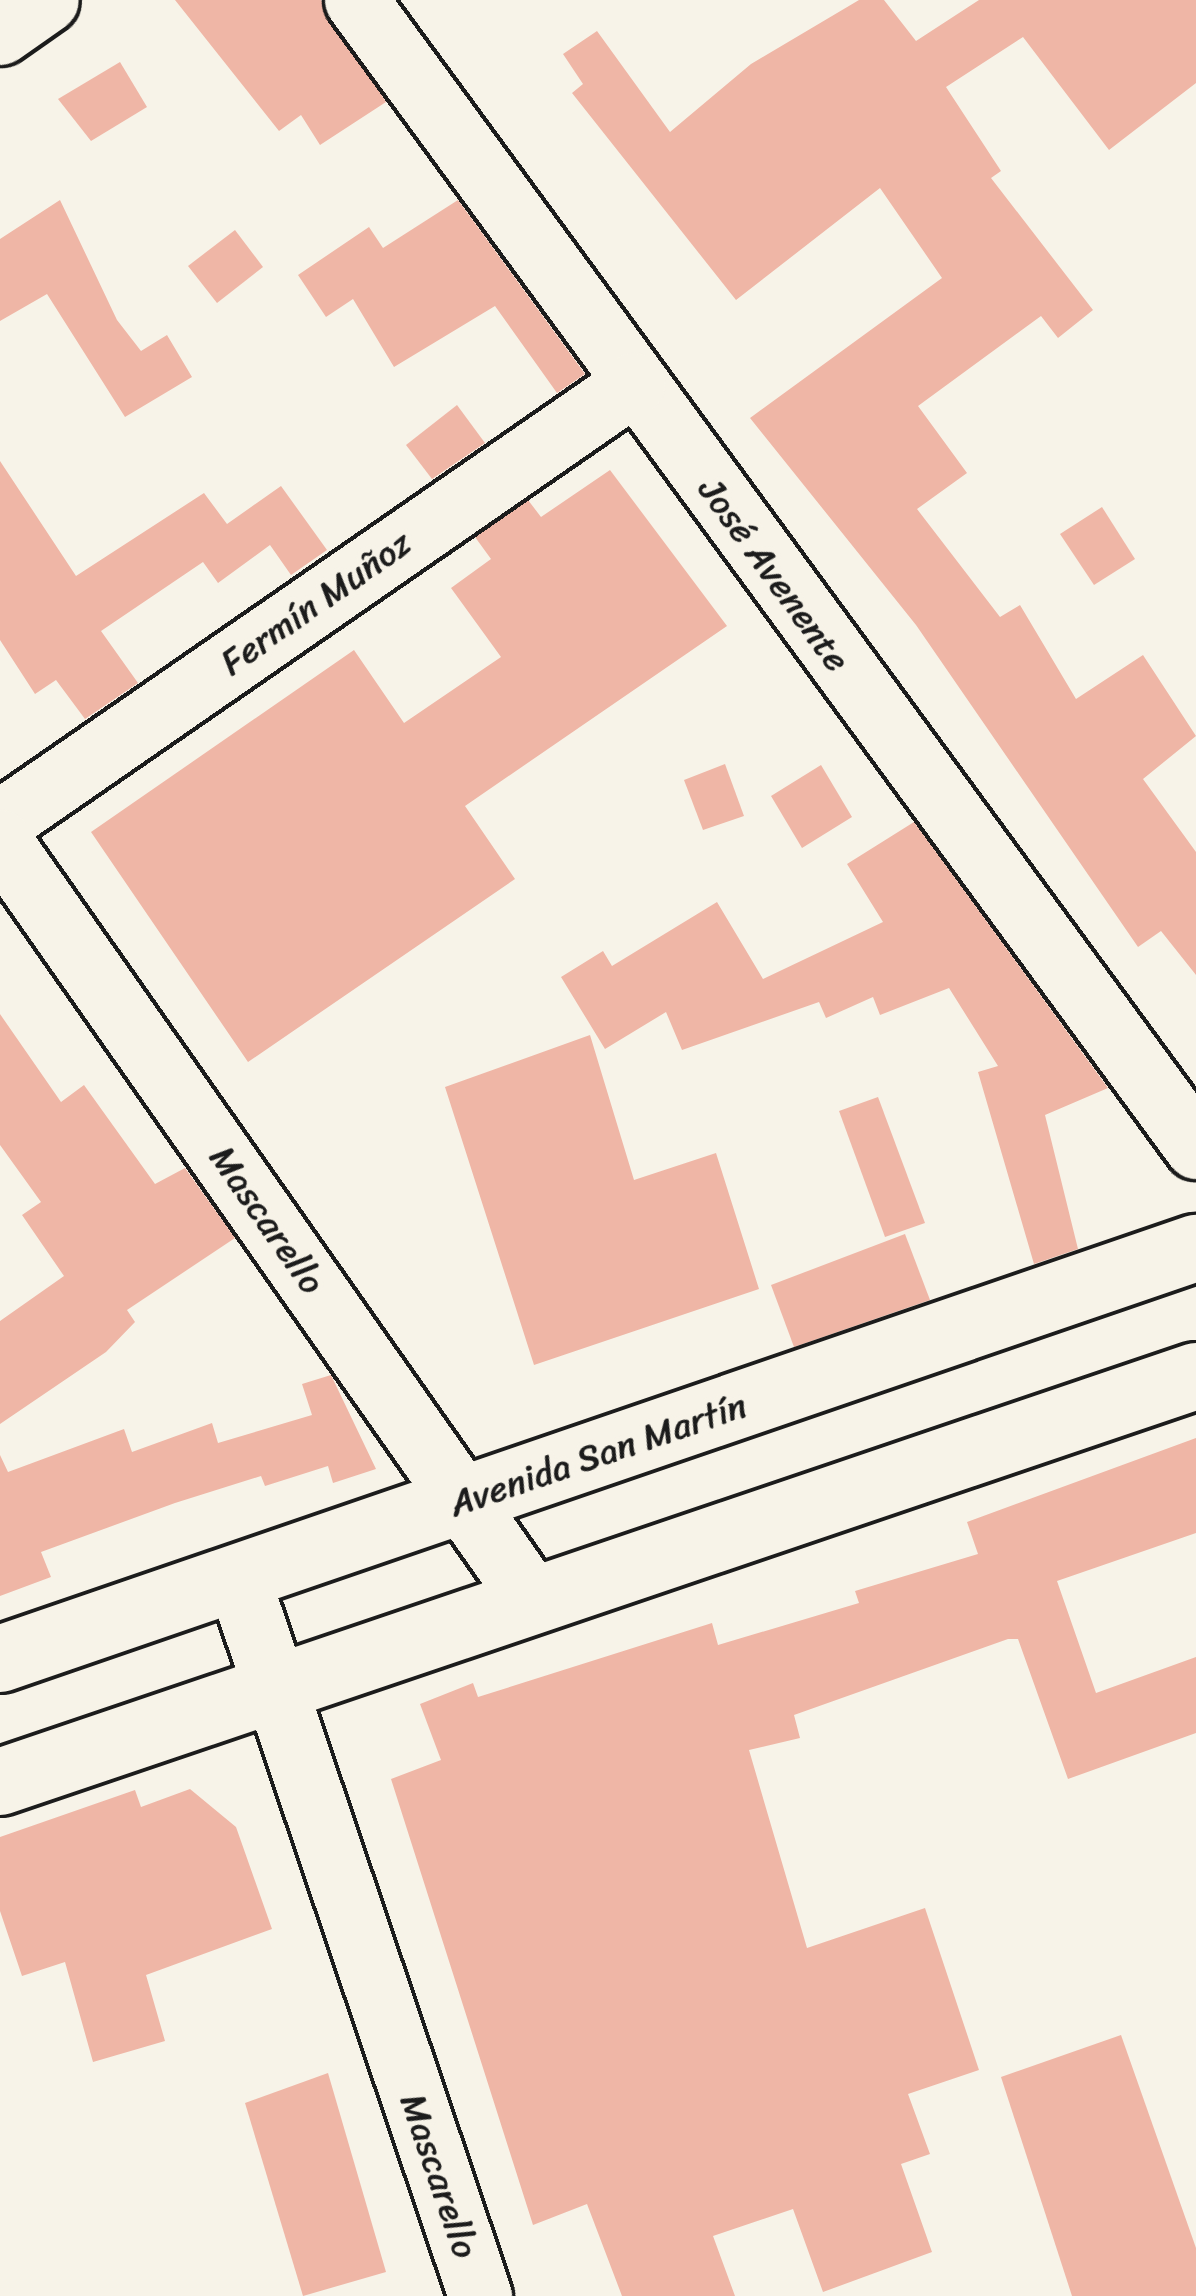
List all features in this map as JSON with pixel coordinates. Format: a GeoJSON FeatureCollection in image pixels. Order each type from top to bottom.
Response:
{"type":"FeatureCollection","features":[{"type":"Feature","properties":{"kind":"main road","name":"Avenida San Martín"},"geometry":{"type":"LineString","coordinates":[[0,1659],[1196,1248]]}},
{"type":"Feature","properties":{"kind":"main road"},"geometry":{"type":"LineString","coordinates":[[0,1782],[1196,1376]]}},
{"type":"Feature","properties":{"kind":"street"},"geometry":{"type":"LineString","coordinates":[[0,33],[47,0]]}},
{"type":"Feature","properties":{"kind":"street","name":"José Avenente"},"geometry":{"type":"LineString","coordinates":[[356,0],[1196,1147]]}},
{"type":"Feature","properties":{"kind":"street","name":"Fermín Muñoz"},"geometry":{"type":"LineString","coordinates":[[0,822],[633,384]]}},
{"type":"Feature","properties":{"kind":"street","name":"Mascarello"},"geometry":{"type":"LineString","coordinates":[[0,841],[533,1600]]}},
{"type":"Feature","properties":{"kind":"street","name":"Mascarello"},"geometry":{"type":"LineString","coordinates":[[238,1578],[480,2296]]}},
{"type":"Feature","properties":{"kind":"building"},"geometry":{"type":"Polygon","coordinates":[[[175,0],[321,0],[386,102],[320,145],[301,115],[279,131],[175,0]]]}},
{"type":"Feature","properties":{"kind":"building"},"geometry":{"type":"Polygon","coordinates":[[[859,0],[884,0],[916,41],[979,0],[1196,0],[1196,83],[1109,150],[1023,37],[946,87],[1001,171],[991,178],[1093,310],[1058,338],[1041,316],[918,406],[967,473],[917,509],[1000,617],[1020,605],[1076,699],[1143,655],[1196,736],[1143,779],[1196,852],[1196,975],[1161,931],[1138,947],[916,625],[750,418],[942,278],[880,188],[736,300],[572,93],[583,84],[563,54],[597,31],[670,132],[751,64],[859,0]]]}},
{"type":"Feature","properties":{"kind":"building"},"geometry":{"type":"Polygon","coordinates":[[[120,62],[147,107],[91,141],[58,99],[120,62]]]}},
{"type":"Feature","properties":{"kind":"building"},"geometry":{"type":"Polygon","coordinates":[[[60,200],[117,320],[141,351],[167,335],[192,377],[125,417],[47,294],[0,321],[0,239],[60,200]]]}},
{"type":"Feature","properties":{"kind":"building"},"geometry":{"type":"Polygon","coordinates":[[[458,200],[585,374],[557,393],[495,306],[394,367],[353,299],[326,317],[298,275],[369,227],[383,248],[458,200]]]}},
{"type":"Feature","properties":{"kind":"building"},"geometry":{"type":"Polygon","coordinates":[[[235,230],[263,267],[217,303],[188,266],[235,230]]]}},
{"type":"Feature","properties":{"kind":"building"},"geometry":{"type":"Polygon","coordinates":[[[457,405],[485,443],[432,479],[406,445],[457,405]]]}},
{"type":"Feature","properties":{"kind":"building"},"geometry":{"type":"Polygon","coordinates":[[[0,461],[76,576],[204,493],[227,524],[281,486],[327,550],[291,575],[270,545],[218,583],[203,562],[101,631],[138,683],[85,719],[56,680],[35,694],[0,640],[0,461]]]}},
{"type":"Feature","properties":{"kind":"building"},"geometry":{"type":"Polygon","coordinates":[[[610,470],[727,626],[465,806],[515,879],[248,1062],[91,832],[354,650],[404,723],[501,657],[451,588],[491,559],[475,537],[528,500],[541,517],[610,470]]]}},
{"type":"Feature","properties":{"kind":"building"},"geometry":{"type":"Polygon","coordinates":[[[1102,507],[1135,559],[1094,585],[1060,534],[1102,507]]]}},
{"type":"Feature","properties":{"kind":"building"},"geometry":{"type":"Polygon","coordinates":[[[725,764],[744,816],[703,830],[684,780],[725,764]]]}},
{"type":"Feature","properties":{"kind":"building"},"geometry":{"type":"Polygon","coordinates":[[[821,765],[852,817],[802,848],[771,796],[821,765]]]}},
{"type":"Feature","properties":{"kind":"building"},"geometry":{"type":"Polygon","coordinates":[[[914,822],[1108,1088],[1045,1115],[1078,1249],[1034,1264],[978,1072],[998,1066],[949,988],[880,1015],[873,997],[826,1018],[819,1002],[682,1050],[666,1012],[605,1049],[561,977],[603,951],[612,966],[717,902],[763,979],[883,922],[847,864],[914,822]]]}},
{"type":"Feature","properties":{"kind":"building"},"geometry":{"type":"Polygon","coordinates":[[[0,1014],[61,1102],[84,1085],[155,1184],[185,1168],[235,1238],[127,1310],[135,1322],[106,1352],[0,1424],[0,1321],[64,1276],[22,1215],[41,1202],[0,1145],[0,1014]]]}},
{"type":"Feature","properties":{"kind":"building"},"geometry":{"type":"Polygon","coordinates":[[[590,1035],[634,1180],[716,1153],[759,1289],[534,1365],[445,1087],[590,1035]]]}},
{"type":"Feature","properties":{"kind":"building"},"geometry":{"type":"Polygon","coordinates":[[[878,1097],[925,1223],[885,1237],[839,1111],[878,1097]]]}},
{"type":"Feature","properties":{"kind":"building"},"geometry":{"type":"Polygon","coordinates":[[[905,1234],[930,1300],[794,1347],[771,1285],[905,1234]]]}},
{"type":"Feature","properties":{"kind":"building"},"geometry":{"type":"Polygon","coordinates":[[[331,1375],[376,1469],[333,1483],[328,1466],[265,1486],[261,1476],[175,1503],[41,1552],[51,1577],[0,1596],[0,1455],[8,1472],[124,1429],[132,1452],[212,1423],[218,1443],[312,1415],[302,1384],[331,1375]]]}},
{"type":"Feature","properties":{"kind":"building"},"geometry":{"type":"Polygon","coordinates":[[[1196,1438],[1196,1533],[1057,1581],[1096,1693],[1196,1657],[1196,1733],[1068,1779],[1018,1639],[1008,1639],[794,1715],[800,1738],[749,1750],[807,1948],[925,1908],[979,2070],[908,2094],[930,2154],[901,2164],[932,2252],[823,2292],[793,2209],[713,2236],[735,2296],[622,2296],[587,2204],[533,2225],[391,1779],[441,1760],[420,1704],[473,1683],[478,1697],[712,1623],[718,1645],[859,1603],[855,1591],[978,1554],[967,1522],[1196,1438]]]}},
{"type":"Feature","properties":{"kind":"building"},"geometry":{"type":"Polygon","coordinates":[[[190,1789],[236,1827],[272,1929],[146,1975],[165,2041],[93,2062],[65,1962],[22,1976],[0,1911],[0,1837],[135,1790],[141,1807],[190,1789]]]}},
{"type":"Feature","properties":{"kind":"building"},"geometry":{"type":"Polygon","coordinates":[[[1121,2035],[1196,2248],[1196,2296],[1072,2296],[1001,2077],[1121,2035]]]}},
{"type":"Feature","properties":{"kind":"building"},"geometry":{"type":"Polygon","coordinates":[[[328,2073],[386,2272],[303,2296],[245,2103],[328,2073]]]}}]}
